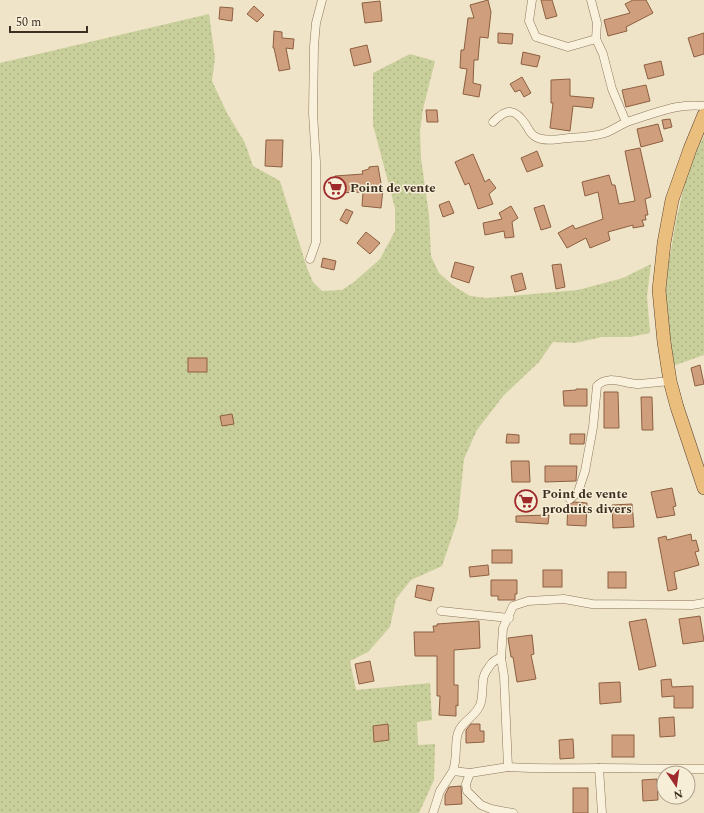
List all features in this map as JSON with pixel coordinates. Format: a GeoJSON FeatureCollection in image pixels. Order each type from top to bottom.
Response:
{"type":"FeatureCollection","features":[{"type":"Feature","properties":{"kind":"highway"},"geometry":{"type":"LineString","coordinates":[[704,115],[690,148],[672,200],[664,243],[659,290],[663,335],[670,381],[677,407],[704,488]]}},
{"type":"Feature","properties":{"kind":"street"},"geometry":{"type":"LineString","coordinates":[[310,259],[316,242],[316,162],[313,113],[314,46],[316,23],[322,0]]}},
{"type":"Feature","properties":{"kind":"street"},"geometry":{"type":"LineString","coordinates":[[532,0],[529,21],[536,37],[568,47],[596,39]]}},
{"type":"Feature","properties":{"kind":"street"},"geometry":{"type":"LineString","coordinates":[[591,0],[598,23],[596,39],[603,54],[612,89],[626,122]]}},
{"type":"Feature","properties":{"kind":"street"},"geometry":{"type":"LineString","coordinates":[[493,122],[508,111],[513,112],[523,121],[530,133],[536,137],[543,139],[592,136],[605,133],[626,122],[672,107],[690,105],[704,106]]}},
{"type":"Feature","properties":{"kind":"street"},"geometry":{"type":"LineString","coordinates":[[570,499],[578,492],[585,472],[593,427],[597,386],[601,382],[612,380],[637,384],[670,381]]}},
{"type":"Feature","properties":{"kind":"street"},"geometry":{"type":"LineString","coordinates":[[508,767],[504,676],[501,658],[503,628],[509,618],[513,606],[528,601],[564,599],[592,604],[692,605],[704,603]]}},
{"type":"Feature","properties":{"kind":"street"},"geometry":{"type":"LineString","coordinates":[[441,611],[509,618]]}},
{"type":"Feature","properties":{"kind":"street"},"geometry":{"type":"LineString","coordinates":[[433,813],[440,791],[453,771],[456,762],[456,737],[465,722],[478,710],[484,674],[497,658],[501,658]]}},
{"type":"Feature","properties":{"kind":"street"},"geometry":{"type":"LineString","coordinates":[[453,771],[470,773],[508,767],[535,769],[704,769]]}},
{"type":"Feature","properties":{"kind":"street"},"geometry":{"type":"LineString","coordinates":[[599,768],[602,813]]}},
{"type":"Feature","properties":{"kind":"street"},"geometry":{"type":"LineString","coordinates":[[470,773],[466,784],[467,791],[481,805],[490,809],[513,813]]}},
{"type":"Feature","properties":{"kind":"green space"},"geometry":{"type":"Polygon","coordinates":[[[209,14],[215,58],[212,81],[227,113],[245,143],[253,166],[280,181],[307,268],[313,282],[322,291],[342,290],[354,282],[380,259],[395,231],[395,208],[373,125],[373,73],[410,54],[435,61],[423,109],[420,131],[421,158],[429,215],[431,256],[439,273],[454,286],[470,296],[487,298],[578,290],[623,278],[651,264],[647,296],[650,333],[630,337],[602,337],[575,343],[553,342],[539,362],[504,395],[477,430],[464,459],[458,519],[442,566],[411,580],[396,599],[390,627],[368,652],[350,661],[356,690],[430,683],[432,720],[417,722],[418,745],[435,744],[434,780],[419,813],[0,813],[0,63],[209,14]]]}},
{"type":"Feature","properties":{"kind":"green space"},"geometry":{"type":"Polygon","coordinates":[[[704,136],[704,355],[670,367],[665,285],[676,221],[688,169],[704,136]]]}},
{"type":"Feature","properties":{"kind":"building"},"geometry":{"type":"Polygon","coordinates":[[[488,0],[491,12],[488,38],[480,37],[478,60],[474,60],[473,83],[481,85],[479,97],[463,94],[467,69],[460,68],[461,50],[464,50],[468,18],[474,18],[470,5],[488,0]]]}},
{"type":"Feature","properties":{"kind":"building"},"geometry":{"type":"Polygon","coordinates":[[[541,0],[552,0],[557,16],[546,19],[541,0]]]}},
{"type":"Feature","properties":{"kind":"building"},"geometry":{"type":"Polygon","coordinates":[[[633,0],[646,0],[653,13],[626,27],[627,31],[608,36],[604,20],[630,13],[625,4],[633,0]]]}},
{"type":"Feature","properties":{"kind":"building"},"geometry":{"type":"Polygon","coordinates":[[[380,1],[382,21],[365,23],[362,3],[380,1]]]}},
{"type":"Feature","properties":{"kind":"building"},"geometry":{"type":"Polygon","coordinates":[[[254,6],[264,15],[257,22],[247,14],[254,6]]]}},
{"type":"Feature","properties":{"kind":"building"},"geometry":{"type":"Polygon","coordinates":[[[220,7],[233,8],[232,21],[219,19],[220,7]]]}},
{"type":"Feature","properties":{"kind":"building"},"geometry":{"type":"Polygon","coordinates":[[[274,31],[282,32],[282,38],[294,39],[293,49],[286,48],[290,69],[279,71],[273,48],[274,31]]]}},
{"type":"Feature","properties":{"kind":"building"},"geometry":{"type":"Polygon","coordinates":[[[498,33],[513,34],[512,44],[498,43],[498,33]]]}},
{"type":"Feature","properties":{"kind":"building"},"geometry":{"type":"Polygon","coordinates":[[[704,33],[704,54],[694,57],[688,38],[704,33]]]}},
{"type":"Feature","properties":{"kind":"building"},"geometry":{"type":"Polygon","coordinates":[[[367,45],[371,62],[354,66],[350,49],[367,45]]]}},
{"type":"Feature","properties":{"kind":"building"},"geometry":{"type":"Polygon","coordinates":[[[523,52],[540,56],[537,67],[521,64],[523,52]]]}},
{"type":"Feature","properties":{"kind":"building"},"geometry":{"type":"Polygon","coordinates":[[[661,61],[664,75],[648,79],[644,65],[661,61]]]}},
{"type":"Feature","properties":{"kind":"building"},"geometry":{"type":"Polygon","coordinates":[[[522,77],[531,93],[524,97],[520,90],[515,92],[510,84],[522,77]]]}},
{"type":"Feature","properties":{"kind":"building"},"geometry":{"type":"Polygon","coordinates":[[[570,79],[570,96],[594,98],[592,108],[573,106],[570,131],[550,128],[553,103],[551,103],[551,80],[570,79]]]}},
{"type":"Feature","properties":{"kind":"building"},"geometry":{"type":"Polygon","coordinates":[[[646,85],[650,101],[626,107],[622,90],[646,85]]]}},
{"type":"Feature","properties":{"kind":"building"},"geometry":{"type":"Polygon","coordinates":[[[426,110],[437,110],[438,122],[427,122],[426,110]]]}},
{"type":"Feature","properties":{"kind":"building"},"geometry":{"type":"Polygon","coordinates":[[[670,119],[672,127],[664,129],[662,120],[670,119]]]}},
{"type":"Feature","properties":{"kind":"building"},"geometry":{"type":"Polygon","coordinates":[[[658,124],[663,141],[641,147],[637,129],[658,124]]]}},
{"type":"Feature","properties":{"kind":"building"},"geometry":{"type":"Polygon","coordinates":[[[266,140],[283,140],[282,167],[265,166],[266,140]]]}},
{"type":"Feature","properties":{"kind":"building"},"geometry":{"type":"Polygon","coordinates":[[[640,148],[651,197],[645,199],[648,215],[645,215],[646,220],[642,220],[644,226],[633,228],[633,225],[608,232],[610,240],[590,248],[586,238],[567,248],[558,233],[573,225],[575,229],[603,219],[598,192],[585,196],[582,182],[609,175],[612,185],[615,185],[619,204],[635,201],[625,151],[640,148]]]}},
{"type":"Feature","properties":{"kind":"building"},"geometry":{"type":"Polygon","coordinates":[[[537,151],[543,166],[527,172],[521,158],[537,151]]]}},
{"type":"Feature","properties":{"kind":"building"},"geometry":{"type":"Polygon","coordinates":[[[473,154],[485,182],[489,179],[496,188],[489,194],[493,204],[478,209],[469,183],[465,185],[455,162],[473,154]]]}},
{"type":"Feature","properties":{"kind":"building"},"geometry":{"type":"Polygon","coordinates":[[[378,166],[383,189],[381,208],[362,206],[363,192],[336,193],[335,176],[363,174],[362,171],[369,169],[369,167],[378,166]]]}},
{"type":"Feature","properties":{"kind":"building"},"geometry":{"type":"Polygon","coordinates":[[[449,201],[454,213],[443,217],[439,205],[449,201]]]}},
{"type":"Feature","properties":{"kind":"building"},"geometry":{"type":"Polygon","coordinates":[[[544,205],[551,227],[541,230],[534,208],[544,205]]]}},
{"type":"Feature","properties":{"kind":"building"},"geometry":{"type":"Polygon","coordinates":[[[511,206],[518,218],[512,222],[514,237],[505,238],[504,231],[485,235],[483,223],[502,219],[499,213],[511,206]]]}},
{"type":"Feature","properties":{"kind":"building"},"geometry":{"type":"Polygon","coordinates":[[[346,209],[353,212],[347,224],[340,220],[346,209]]]}},
{"type":"Feature","properties":{"kind":"building"},"geometry":{"type":"Polygon","coordinates":[[[366,232],[380,243],[370,254],[357,243],[366,232]]]}},
{"type":"Feature","properties":{"kind":"building"},"geometry":{"type":"Polygon","coordinates":[[[323,258],[336,261],[334,270],[321,267],[323,258]]]}},
{"type":"Feature","properties":{"kind":"building"},"geometry":{"type":"Polygon","coordinates":[[[455,262],[474,267],[469,283],[451,277],[455,262]]]}},
{"type":"Feature","properties":{"kind":"building"},"geometry":{"type":"Polygon","coordinates":[[[561,264],[565,287],[556,289],[552,265],[561,264]]]}},
{"type":"Feature","properties":{"kind":"building"},"geometry":{"type":"Polygon","coordinates":[[[522,273],[526,289],[515,292],[511,276],[522,273]]]}},
{"type":"Feature","properties":{"kind":"building"},"geometry":{"type":"Polygon","coordinates":[[[188,358],[207,358],[207,372],[188,372],[188,358]]]}},
{"type":"Feature","properties":{"kind":"building"},"geometry":{"type":"Polygon","coordinates":[[[700,365],[704,384],[695,386],[691,368],[700,365]]]}},
{"type":"Feature","properties":{"kind":"building"},"geometry":{"type":"Polygon","coordinates":[[[587,389],[587,406],[564,406],[563,391],[587,389]]]}},
{"type":"Feature","properties":{"kind":"building"},"geometry":{"type":"Polygon","coordinates":[[[604,392],[618,392],[619,428],[604,428],[604,392]]]}},
{"type":"Feature","properties":{"kind":"building"},"geometry":{"type":"Polygon","coordinates":[[[641,397],[652,397],[653,430],[642,430],[641,397]]]}},
{"type":"Feature","properties":{"kind":"building"},"geometry":{"type":"Polygon","coordinates":[[[232,414],[234,424],[222,426],[220,416],[232,414]]]}},
{"type":"Feature","properties":{"kind":"building"},"geometry":{"type":"Polygon","coordinates":[[[507,434],[519,435],[519,443],[506,443],[507,434]]]}},
{"type":"Feature","properties":{"kind":"building"},"geometry":{"type":"Polygon","coordinates":[[[570,434],[585,434],[584,444],[570,444],[570,434]]]}},
{"type":"Feature","properties":{"kind":"building"},"geometry":{"type":"Polygon","coordinates":[[[511,461],[529,461],[530,482],[512,482],[511,461]]]}},
{"type":"Feature","properties":{"kind":"building"},"geometry":{"type":"Polygon","coordinates":[[[545,466],[577,466],[576,481],[545,482],[545,466]]]}},
{"type":"Feature","properties":{"kind":"building"},"geometry":{"type":"Polygon","coordinates":[[[672,488],[676,506],[673,507],[675,515],[657,518],[651,492],[672,488]]]}},
{"type":"Feature","properties":{"kind":"building"},"geometry":{"type":"Polygon","coordinates":[[[575,502],[587,503],[586,526],[567,525],[568,504],[575,502]]]}},
{"type":"Feature","properties":{"kind":"building"},"geometry":{"type":"Polygon","coordinates":[[[632,504],[634,527],[613,528],[612,505],[632,504]]]}},
{"type":"Feature","properties":{"kind":"building"},"geometry":{"type":"Polygon","coordinates":[[[549,515],[548,524],[516,522],[516,516],[549,515]]]}},
{"type":"Feature","properties":{"kind":"building"},"geometry":{"type":"Polygon","coordinates":[[[691,534],[692,541],[696,540],[699,551],[695,552],[699,565],[674,572],[677,589],[668,591],[658,538],[666,536],[667,540],[691,534]]]}},
{"type":"Feature","properties":{"kind":"building"},"geometry":{"type":"Polygon","coordinates":[[[492,550],[512,550],[512,563],[492,563],[492,550]]]}},
{"type":"Feature","properties":{"kind":"building"},"geometry":{"type":"Polygon","coordinates":[[[488,565],[489,575],[470,577],[469,567],[488,565]]]}},
{"type":"Feature","properties":{"kind":"building"},"geometry":{"type":"Polygon","coordinates":[[[543,570],[562,570],[562,587],[543,587],[543,570]]]}},
{"type":"Feature","properties":{"kind":"building"},"geometry":{"type":"Polygon","coordinates":[[[608,572],[626,572],[626,588],[608,588],[608,572]]]}},
{"type":"Feature","properties":{"kind":"building"},"geometry":{"type":"Polygon","coordinates":[[[491,580],[517,580],[517,594],[515,594],[515,600],[498,600],[498,596],[491,596],[491,580]]]}},
{"type":"Feature","properties":{"kind":"building"},"geometry":{"type":"Polygon","coordinates":[[[417,585],[434,588],[431,601],[415,597],[417,585]]]}},
{"type":"Feature","properties":{"kind":"building"},"geometry":{"type":"Polygon","coordinates":[[[700,616],[704,641],[683,644],[679,619],[700,616]]]}},
{"type":"Feature","properties":{"kind":"building"},"geometry":{"type":"Polygon","coordinates":[[[646,619],[656,666],[639,670],[629,622],[646,619]]]}},
{"type":"Feature","properties":{"kind":"building"},"geometry":{"type":"Polygon","coordinates":[[[479,621],[480,648],[454,650],[454,685],[458,685],[458,706],[456,705],[456,716],[439,715],[440,696],[437,696],[437,656],[415,656],[414,632],[434,632],[433,626],[437,626],[437,624],[479,621]]]}},
{"type":"Feature","properties":{"kind":"building"},"geometry":{"type":"Polygon","coordinates":[[[532,635],[534,654],[531,655],[536,679],[517,682],[508,638],[532,635]]]}},
{"type":"Feature","properties":{"kind":"building"},"geometry":{"type":"Polygon","coordinates":[[[370,661],[374,681],[359,684],[355,664],[370,661]]]}},
{"type":"Feature","properties":{"kind":"building"},"geometry":{"type":"Polygon","coordinates":[[[671,679],[672,687],[693,686],[693,708],[674,708],[674,696],[662,697],[661,680],[671,679]]]}},
{"type":"Feature","properties":{"kind":"building"},"geometry":{"type":"Polygon","coordinates":[[[620,682],[621,702],[600,704],[599,683],[620,682]]]}},
{"type":"Feature","properties":{"kind":"building"},"geometry":{"type":"Polygon","coordinates":[[[674,717],[675,736],[660,737],[659,718],[674,717]]]}},
{"type":"Feature","properties":{"kind":"building"},"geometry":{"type":"Polygon","coordinates":[[[388,724],[389,740],[374,742],[373,726],[388,724]]]}},
{"type":"Feature","properties":{"kind":"building"},"geometry":{"type":"Polygon","coordinates":[[[471,724],[480,724],[480,731],[484,731],[484,742],[466,743],[466,730],[471,724]]]}},
{"type":"Feature","properties":{"kind":"building"},"geometry":{"type":"Polygon","coordinates":[[[612,735],[634,735],[634,757],[612,757],[612,735]]]}},
{"type":"Feature","properties":{"kind":"building"},"geometry":{"type":"Polygon","coordinates":[[[573,739],[574,758],[560,759],[559,740],[573,739]]]}},
{"type":"Feature","properties":{"kind":"building"},"geometry":{"type":"Polygon","coordinates":[[[656,779],[656,800],[643,801],[642,780],[656,779]]]}},
{"type":"Feature","properties":{"kind":"building"},"geometry":{"type":"Polygon","coordinates":[[[461,786],[462,804],[445,805],[445,795],[449,787],[461,786]]]}},
{"type":"Feature","properties":{"kind":"building"},"geometry":{"type":"Polygon","coordinates":[[[573,788],[588,788],[588,813],[573,813],[573,788]]]}},
{"type":"Feature","properties":{"kind":"place","name":"Point de vente"},"geometry":{"type":"Point","coordinates":[335,188]}},
{"type":"Feature","properties":{"kind":"place","name":"Point de vente produits divers"},"geometry":{"type":"Point","coordinates":[526,501]}}]}
